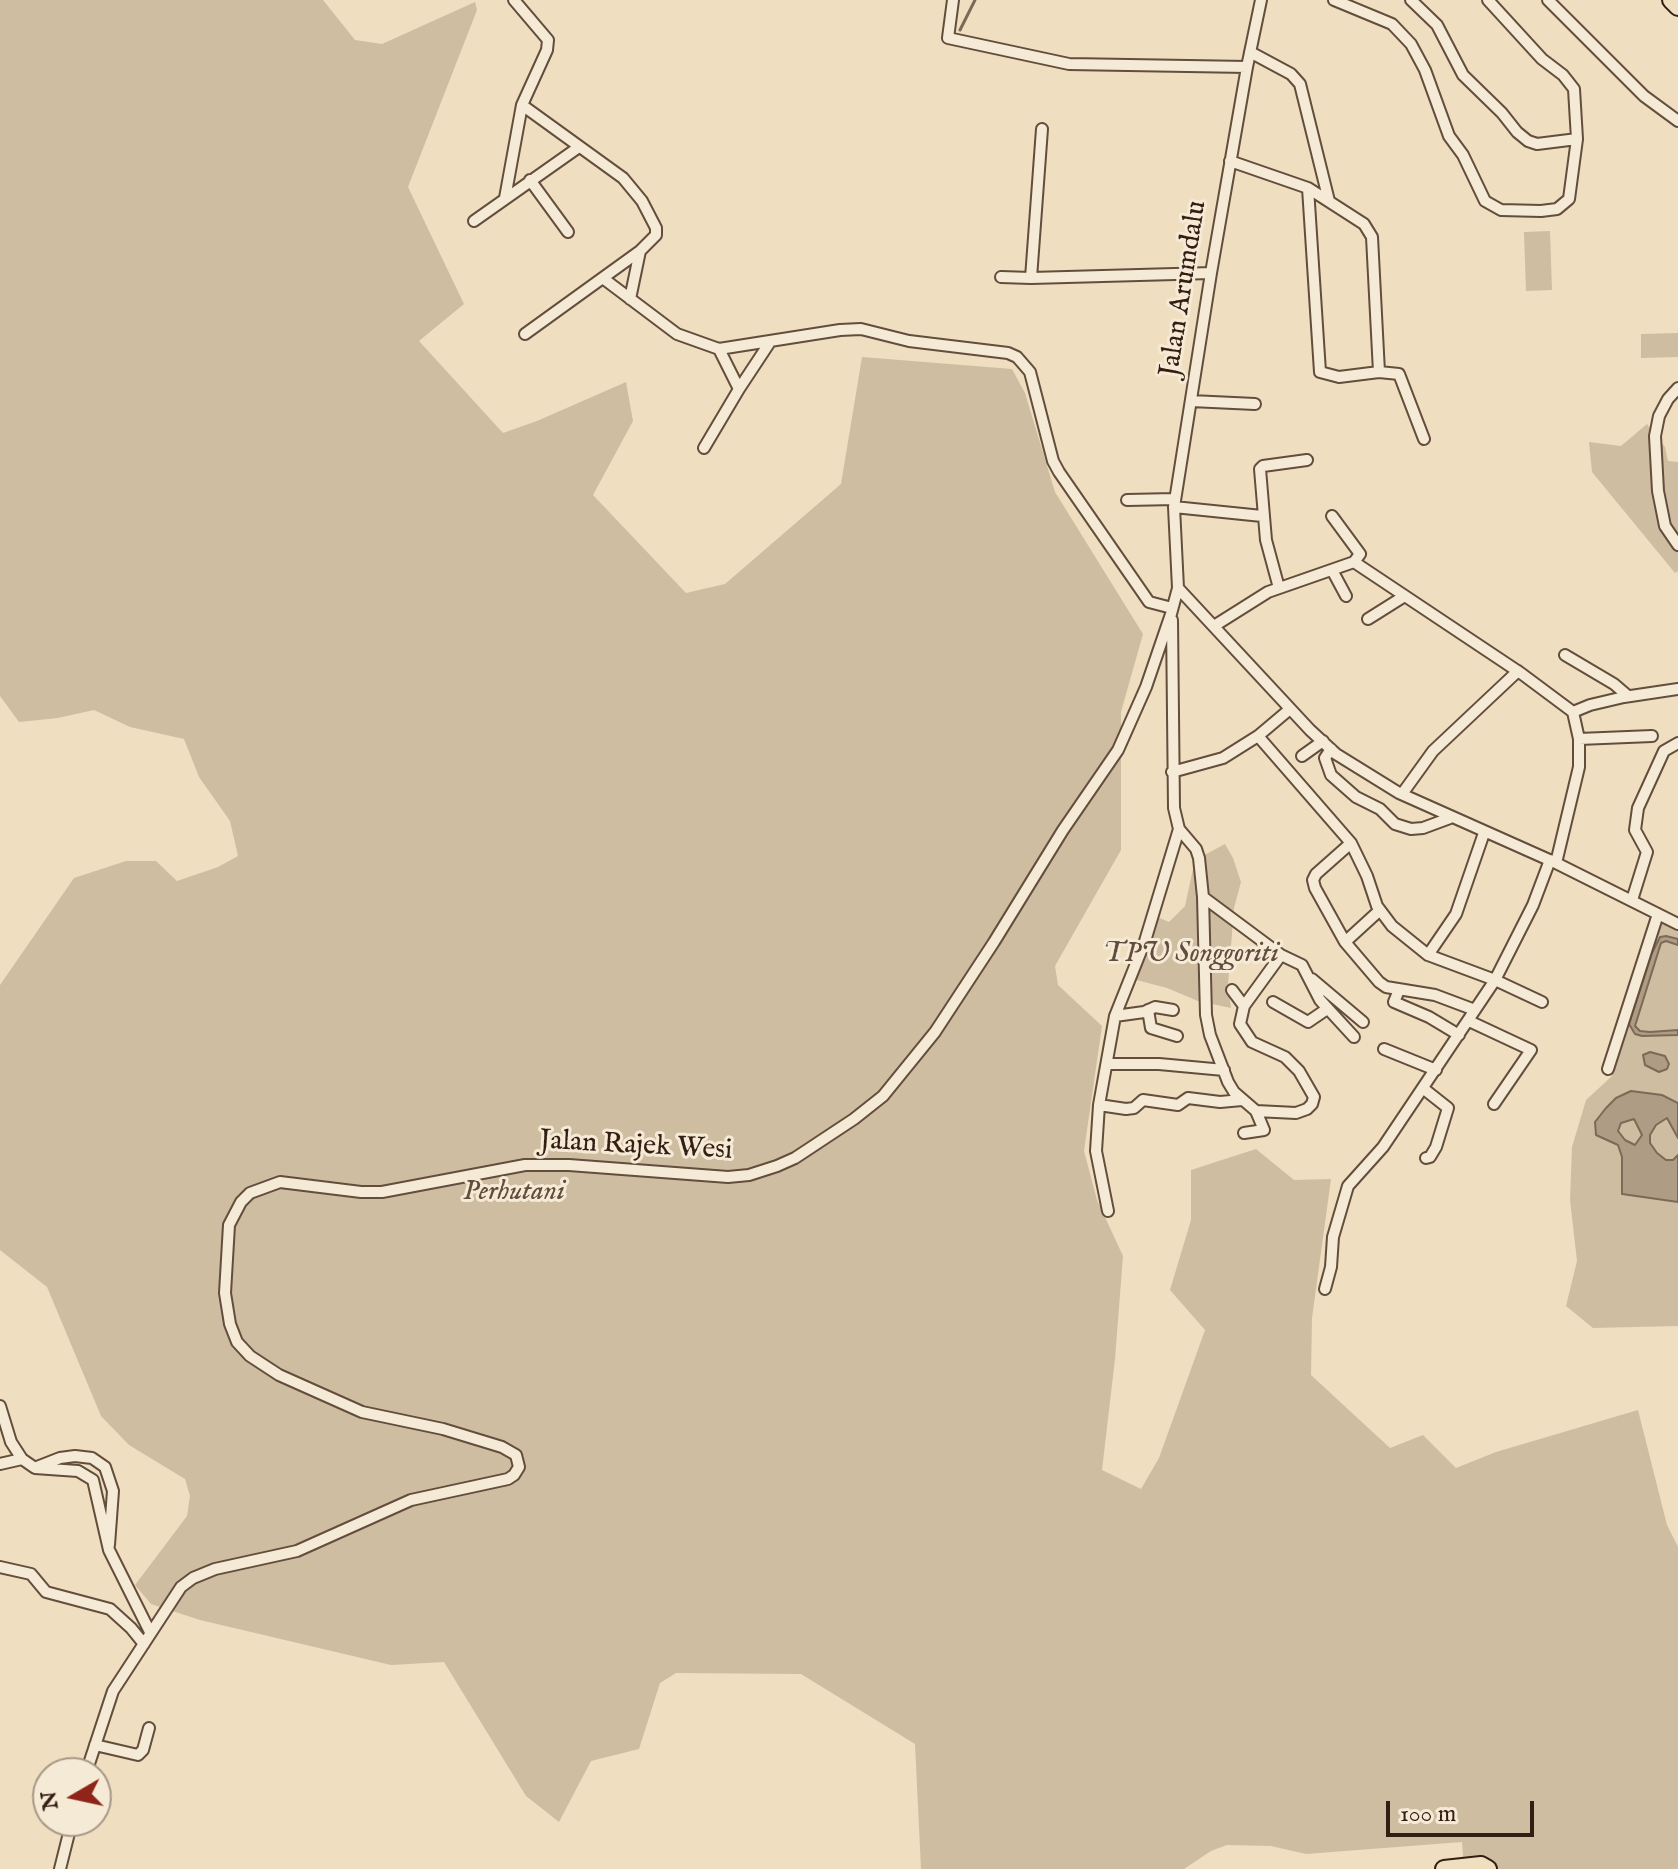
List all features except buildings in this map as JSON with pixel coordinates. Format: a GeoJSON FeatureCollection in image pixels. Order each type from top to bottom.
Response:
{"type":"FeatureCollection","features":[{"type":"Feature","properties":{"kind":"main road"},"geometry":{"type":"LineString","coordinates":[[1671,0],[1678,7]]}},
{"type":"Feature","properties":{"kind":"main road"},"geometry":{"type":"LineString","coordinates":[[1444,1869],[1481,1865],[1488,1869]]}},
{"type":"Feature","properties":{"kind":"street"},"geometry":{"type":"LineString","coordinates":[[505,198],[522,105],[547,50],[548,40],[514,0]]}},
{"type":"Feature","properties":{"kind":"street"},"geometry":{"type":"LineString","coordinates":[[953,0],[948,38],[1069,64],[1247,67]]}},
{"type":"Feature","properties":{"kind":"street","name":"Jalan Arumdalu"},"geometry":{"type":"LineString","coordinates":[[1178,588],[1175,503],[1230,161],[1261,0]]}},
{"type":"Feature","properties":{"kind":"street"},"geometry":{"type":"LineString","coordinates":[[1334,0],[1392,24],[1411,44],[1425,70],[1449,136],[1463,155],[1480,195],[1491,206],[1501,210],[1557,209],[1566,203],[1577,139],[1574,89],[1488,0]]}},
{"type":"Feature","properties":{"kind":"street"},"geometry":{"type":"LineString","coordinates":[[1411,0],[1437,25],[1463,75],[1517,132],[1537,144],[1577,139]]}},
{"type":"Feature","properties":{"kind":"street"},"geometry":{"type":"LineString","coordinates":[[1548,0],[1644,96],[1678,121]]}},
{"type":"Feature","properties":{"kind":"street"},"geometry":{"type":"LineString","coordinates":[[1250,52],[1280,67],[1300,84],[1329,201]]}},
{"type":"Feature","properties":{"kind":"street"},"geometry":{"type":"LineString","coordinates":[[522,105],[623,178],[654,221],[656,235],[604,279],[525,334]]}},
{"type":"Feature","properties":{"kind":"street"},"geometry":{"type":"LineString","coordinates":[[1031,278],[1042,129]]}},
{"type":"Feature","properties":{"kind":"street"},"geometry":{"type":"LineString","coordinates":[[474,221],[579,147]]}},
{"type":"Feature","properties":{"kind":"street"},"geometry":{"type":"LineString","coordinates":[[1230,161],[1308,188],[1364,224],[1372,237],[1379,372]]}},
{"type":"Feature","properties":{"kind":"street"},"geometry":{"type":"LineString","coordinates":[[530,180],[568,232]]}},
{"type":"Feature","properties":{"kind":"street"},"geometry":{"type":"LineString","coordinates":[[1308,188],[1320,372],[1339,377],[1379,372],[1399,374],[1424,439]]}},
{"type":"Feature","properties":{"kind":"street"},"geometry":{"type":"LineString","coordinates":[[630,299],[640,251]]}},
{"type":"Feature","properties":{"kind":"street"},"geometry":{"type":"LineString","coordinates":[[1001,277],[1211,273]]}},
{"type":"Feature","properties":{"kind":"street"},"geometry":{"type":"LineString","coordinates":[[604,279],[677,334],[719,349],[861,329],[909,341],[1008,353],[1017,357],[1030,372],[1053,461],[1059,472],[1149,602],[1172,611],[1174,808],[1179,829],[1196,849],[1201,868],[1206,1015],[1210,1035],[1228,1082],[1242,1100],[1256,1111],[1264,1130],[1244,1133]]}},
{"type":"Feature","properties":{"kind":"street"},"geometry":{"type":"LineString","coordinates":[[704,448],[770,342]]}},
{"type":"Feature","properties":{"kind":"street"},"geometry":{"type":"LineString","coordinates":[[719,349],[739,389]]}},
{"type":"Feature","properties":{"kind":"street"},"geometry":{"type":"LineString","coordinates":[[1678,388],[1659,416],[1655,436],[1663,517],[1665,526],[1678,545]]}},
{"type":"Feature","properties":{"kind":"street"},"geometry":{"type":"LineString","coordinates":[[1191,401],[1255,404]]}},
{"type":"Feature","properties":{"kind":"street"},"geometry":{"type":"LineString","coordinates":[[1279,588],[1262,516],[1260,469],[1307,460]]}},
{"type":"Feature","properties":{"kind":"street"},"geometry":{"type":"LineString","coordinates":[[1127,500],[1175,503],[1262,516]]}},
{"type":"Feature","properties":{"kind":"street"},"geometry":{"type":"LineString","coordinates":[[1214,626],[1268,592],[1354,562],[1360,554],[1332,516]]}},
{"type":"Feature","properties":{"kind":"street"},"geometry":{"type":"LineString","coordinates":[[1325,1289],[1331,1267],[1333,1237],[1348,1186],[1383,1147],[1495,980],[1553,862],[1579,767],[1579,739],[1573,712],[1518,671],[1354,562]]}},
{"type":"Feature","properties":{"kind":"street"},"geometry":{"type":"LineString","coordinates":[[1332,570],[1346,596]]}},
{"type":"Feature","properties":{"kind":"street"},"geometry":{"type":"LineString","coordinates":[[1178,588],[1327,745],[1402,794],[1553,862],[1678,924]]}},
{"type":"Feature","properties":{"kind":"street","name":"Jalan Rajek Wesi"},"geometry":{"type":"LineString","coordinates":[[91,1757],[111,1696],[181,1587],[215,1569],[297,1551],[411,1500],[508,1479],[519,1467],[516,1455],[502,1447],[443,1429],[362,1412],[279,1375],[250,1356],[237,1342],[230,1324],[225,1293],[229,1225],[241,1202],[250,1193],[280,1182],[382,1192],[525,1165],[569,1165],[728,1177],[749,1175],[795,1158],[883,1096],[935,1032],[1063,830],[1118,750],[1150,677],[1178,588]]}},
{"type":"Feature","properties":{"kind":"street"},"geometry":{"type":"LineString","coordinates":[[1368,619],[1403,597]]}},
{"type":"Feature","properties":{"kind":"street"},"geometry":{"type":"LineString","coordinates":[[1565,655],[1614,684],[1628,696]]}},
{"type":"Feature","properties":{"kind":"street"},"geometry":{"type":"LineString","coordinates":[[1402,794],[1433,751],[1518,671]]}},
{"type":"Feature","properties":{"kind":"street"},"geometry":{"type":"LineString","coordinates":[[1573,712],[1628,696],[1678,689]]}},
{"type":"Feature","properties":{"kind":"street"},"geometry":{"type":"LineString","coordinates":[[1172,772],[1223,758],[1258,736],[1290,709]]}},
{"type":"Feature","properties":{"kind":"street"},"geometry":{"type":"LineString","coordinates":[[1258,736],[1351,843],[1380,910],[1392,926],[1428,955],[1495,980],[1542,1002]]}},
{"type":"Feature","properties":{"kind":"street"},"geometry":{"type":"LineString","coordinates":[[1579,739],[1652,736]]}},
{"type":"Feature","properties":{"kind":"street"},"geometry":{"type":"LineString","coordinates":[[1632,900],[1647,852],[1635,830],[1638,808],[1664,751],[1678,743]]}},
{"type":"Feature","properties":{"kind":"street"},"geometry":{"type":"LineString","coordinates":[[1302,756],[1327,745]]}},
{"type":"Feature","properties":{"kind":"street"},"geometry":{"type":"LineString","coordinates":[[1327,745],[1325,758],[1331,775],[1356,797],[1380,809],[1395,824],[1411,829],[1423,828],[1450,818]]}},
{"type":"Feature","properties":{"kind":"street"},"geometry":{"type":"LineString","coordinates":[[1108,1211],[1096,1151],[1099,1105],[1115,1016],[1145,941],[1179,829]]}},
{"type":"Feature","properties":{"kind":"street"},"geometry":{"type":"LineString","coordinates":[[1428,955],[1456,914],[1484,833]]}},
{"type":"Feature","properties":{"kind":"street"},"geometry":{"type":"LineString","coordinates":[[1351,843],[1313,880],[1345,942],[1379,982],[1399,990],[1435,995],[1475,1010]]}},
{"type":"Feature","properties":{"kind":"street"},"geometry":{"type":"LineString","coordinates":[[1203,897],[1281,955],[1302,965],[1327,1009],[1354,1037]]}},
{"type":"Feature","properties":{"kind":"street"},"geometry":{"type":"LineString","coordinates":[[1345,942],[1380,910]]}},
{"type":"Feature","properties":{"kind":"street"},"geometry":{"type":"LineString","coordinates":[[1608,1069],[1658,914]]}},
{"type":"Feature","properties":{"kind":"street"},"geometry":{"type":"LineString","coordinates":[[1256,1111],[1302,1111],[1312,1104],[1314,1097],[1291,1061],[1252,1042],[1243,1032],[1240,1016],[1244,1006],[1281,955]]}},
{"type":"Feature","properties":{"kind":"street"},"geometry":{"type":"LineString","coordinates":[[1308,975],[1363,1022]]}},
{"type":"Feature","properties":{"kind":"street"},"geometry":{"type":"LineString","coordinates":[[1232,990],[1244,1006]]}},
{"type":"Feature","properties":{"kind":"street"},"geometry":{"type":"LineString","coordinates":[[1399,990],[1394,1002],[1429,1017],[1459,1035]]}},
{"type":"Feature","properties":{"kind":"street"},"geometry":{"type":"LineString","coordinates":[[1273,1002],[1308,1022],[1327,1009]]}},
{"type":"Feature","properties":{"kind":"street"},"geometry":{"type":"LineString","coordinates":[[1115,1016],[1155,1007],[1173,1010]]}},
{"type":"Feature","properties":{"kind":"street"},"geometry":{"type":"LineString","coordinates":[[1148,1010],[1151,1028],[1177,1036]]}},
{"type":"Feature","properties":{"kind":"street"},"geometry":{"type":"LineString","coordinates":[[1469,1021],[1531,1050],[1494,1104]]}},
{"type":"Feature","properties":{"kind":"street"},"geometry":{"type":"LineString","coordinates":[[1384,1049],[1436,1070]]}},
{"type":"Feature","properties":{"kind":"street"},"geometry":{"type":"LineString","coordinates":[[1108,1064],[1159,1064],[1224,1070]]}},
{"type":"Feature","properties":{"kind":"street"},"geometry":{"type":"LineString","coordinates":[[1424,1089],[1448,1108],[1436,1147],[1426,1158]]}},
{"type":"Feature","properties":{"kind":"street"},"geometry":{"type":"LineString","coordinates":[[1099,1105],[1126,1109],[1134,1108],[1143,1100],[1178,1105],[1188,1098],[1220,1102],[1242,1100]]}},
{"type":"Feature","properties":{"kind":"street"},"geometry":{"type":"LineString","coordinates":[[0,1406],[11,1442],[22,1459],[35,1468],[78,1471],[93,1480],[109,1550],[150,1632]]}},
{"type":"Feature","properties":{"kind":"street"},"geometry":{"type":"LineString","coordinates":[[35,1468],[75,1456],[92,1458],[105,1467],[113,1491],[109,1550]]}},
{"type":"Feature","properties":{"kind":"street"},"geometry":{"type":"LineString","coordinates":[[0,1464],[22,1459]]}},
{"type":"Feature","properties":{"kind":"street"},"geometry":{"type":"LineString","coordinates":[[0,1567],[31,1574],[46,1592],[110,1609],[144,1644]]}},
{"type":"Feature","properties":{"kind":"street"},"geometry":{"type":"LineString","coordinates":[[95,1745],[138,1755],[143,1750],[149,1728]]}},
{"type":"Feature","properties":{"kind":"street"},"geometry":{"type":"LineString","coordinates":[[60,1869],[68,1837]]}},
{"type":"Feature","properties":{"kind":"green space","name":"Perhutani"},"geometry":{"type":"Polygon","coordinates":[[[0,0],[323,0],[355,40],[382,44],[475,2],[477,10],[408,187],[464,304],[419,341],[503,433],[626,382],[633,421],[593,495],[686,593],[725,584],[841,484],[862,357],[1012,369],[1025,393],[1055,492],[1143,634],[1121,712],[1121,850],[1055,966],[1058,985],[1102,1026],[1084,1151],[1097,1200],[1123,1256],[1102,1470],[1141,1489],[1159,1458],[1205,1330],[1170,1290],[1191,1220],[1191,1170],[1256,1149],[1294,1180],[1331,1179],[1312,1318],[1311,1375],[1390,1448],[1423,1435],[1456,1468],[1496,1452],[1638,1410],[1667,1525],[1678,1547],[1678,1869],[1464,1869],[1462,1842],[1306,1854],[1271,1846],[1227,1845],[1211,1851],[1184,1869],[921,1869],[915,1744],[801,1674],[676,1673],[660,1683],[639,1749],[591,1761],[559,1822],[526,1796],[444,1662],[391,1665],[200,1620],[151,1604],[135,1585],[187,1516],[190,1496],[185,1479],[129,1445],[101,1416],[47,1287],[0,1250],[0,985],[74,878],[126,861],[156,861],[177,881],[218,867],[238,856],[230,821],[199,777],[184,739],[130,727],[94,710],[19,722],[0,696],[0,0]]]}},
{"type":"Feature","properties":{"kind":"green space"},"geometry":{"type":"Polygon","coordinates":[[[1550,231],[1552,290],[1526,291],[1524,232],[1550,231]]]}},
{"type":"Feature","properties":{"kind":"green space"},"geometry":{"type":"Polygon","coordinates":[[[1678,333],[1678,357],[1641,358],[1641,334],[1678,333]]]}},
{"type":"Feature","properties":{"kind":"green space"},"geometry":{"type":"Polygon","coordinates":[[[1647,424],[1665,447],[1668,461],[1678,462],[1678,571],[1675,573],[1592,472],[1589,442],[1621,446],[1647,424]]]}},
{"type":"Feature","properties":{"kind":"green space","name":"TPU Songgoriti"},"geometry":{"type":"Polygon","coordinates":[[[1225,844],[1241,882],[1234,908],[1228,985],[1231,1008],[1198,1001],[1133,979],[1155,916],[1169,922],[1185,906],[1195,860],[1225,844]]]}},
{"type":"Feature","properties":{"kind":"green space"},"geometry":{"type":"Polygon","coordinates":[[[1658,924],[1678,931],[1678,1326],[1593,1328],[1566,1306],[1577,1261],[1570,1200],[1572,1147],[1586,1100],[1612,1076],[1658,924]]]}},
{"type":"Feature","properties":{"kind":"shaded area"},"geometry":{"type":"Polygon","coordinates":[[[1660,937],[1678,939],[1678,945],[1666,941],[1661,943],[1635,1026],[1640,1031],[1650,1032],[1678,1030],[1678,1035],[1642,1036],[1635,1034],[1629,1024],[1652,953],[1660,937]]]}},
{"type":"Feature","properties":{"kind":"shaded area"},"geometry":{"type":"Polygon","coordinates":[[[1650,1052],[1665,1056],[1669,1064],[1667,1069],[1659,1072],[1645,1065],[1643,1055],[1650,1052]]]}},
{"type":"Feature","properties":{"kind":"shaded area"},"geometry":{"type":"Polygon","coordinates":[[[1631,1091],[1662,1095],[1678,1103],[1678,1138],[1667,1118],[1656,1125],[1650,1135],[1650,1143],[1666,1160],[1673,1160],[1678,1155],[1678,1202],[1622,1194],[1622,1157],[1618,1145],[1596,1135],[1595,1122],[1616,1098],[1631,1091]],[[1634,1119],[1621,1123],[1618,1131],[1625,1140],[1635,1145],[1642,1135],[1634,1119]]]}},
{"type":"Feature","properties":{"kind":"waterway"},"geometry":{"type":"LineString","coordinates":[[960,30],[975,0]]}}]}
